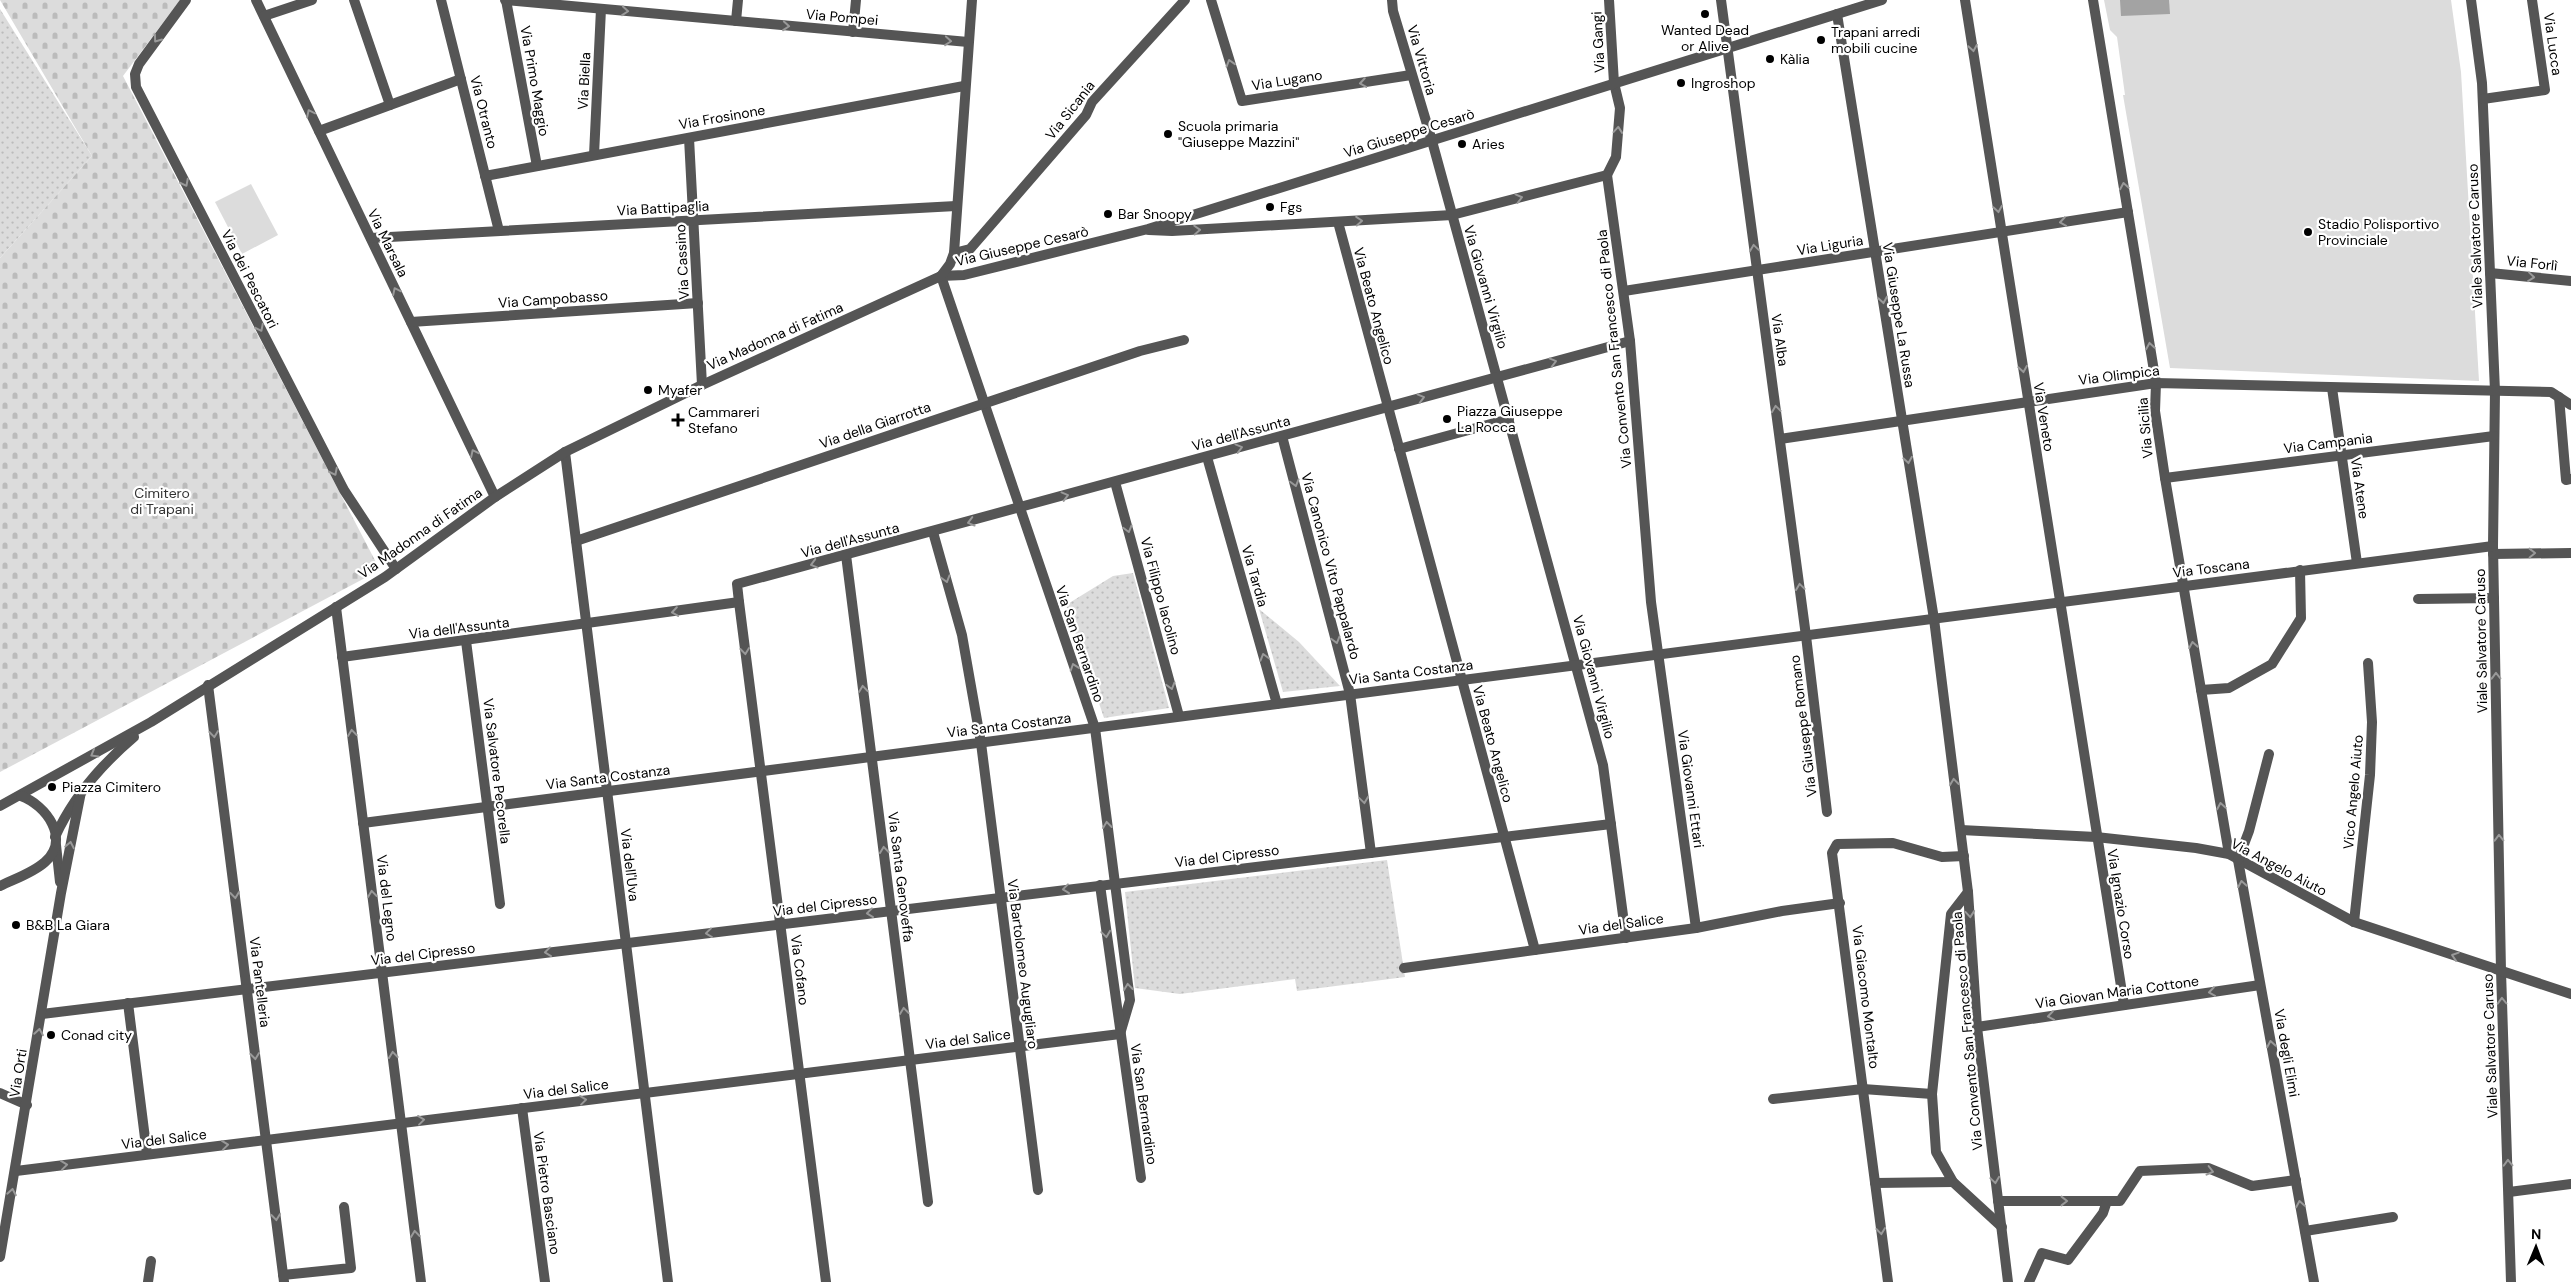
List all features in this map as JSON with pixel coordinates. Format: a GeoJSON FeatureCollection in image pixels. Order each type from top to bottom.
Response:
{"type":"FeatureCollection","features":[{"type":"Feature","properties":{"kind":"street","name":"Via dei Pescatori"},"geometry":{"type":"LineString","coordinates":[[186,0],[139,64],[135,74],[136,87],[344,490],[396,569]]}},
{"type":"Feature","properties":{"kind":"street","name":"Via Marsala"},"geometry":{"type":"LineString","coordinates":[[256,0],[495,497]]}},
{"type":"Feature","properties":{"kind":"street"},"geometry":{"type":"LineString","coordinates":[[264,16],[312,0]]}},
{"type":"Feature","properties":{"kind":"street"},"geometry":{"type":"LineString","coordinates":[[354,0],[390,104]]}},
{"type":"Feature","properties":{"kind":"street","name":"Via Otranto"},"geometry":{"type":"LineString","coordinates":[[441,0],[499,231]]}},
{"type":"Feature","properties":{"kind":"street","name":"Via Pompei"},"geometry":{"type":"LineString","coordinates":[[506,0],[968,42]]}},
{"type":"Feature","properties":{"kind":"street","name":"Via Primo Maggio"},"geometry":{"type":"LineString","coordinates":[[506,0],[537,166]]}},
{"type":"Feature","properties":{"kind":"street"},"geometry":{"type":"LineString","coordinates":[[736,21],[738,0]]}},
{"type":"Feature","properties":{"kind":"street"},"geometry":{"type":"LineString","coordinates":[[852,32],[856,0]]}},
{"type":"Feature","properties":{"kind":"street"},"geometry":{"type":"LineString","coordinates":[[941,276],[950,264],[954,253],[964,86],[972,0]]}},
{"type":"Feature","properties":{"kind":"street","name":"Via Sicania"},"geometry":{"type":"LineString","coordinates":[[954,253],[970,249],[1086,116],[1092,102],[1185,0]]}},
{"type":"Feature","properties":{"kind":"street","name":"Via Lugano"},"geometry":{"type":"LineString","coordinates":[[1211,0],[1242,101],[1411,75]]}},
{"type":"Feature","properties":{"kind":"street","name":"Via Vittoria"},"geometry":{"type":"LineString","coordinates":[[1392,0],[1393,11],[1452,215]]}},
{"type":"Feature","properties":{"kind":"street","name":"Via Gangi"},"geometry":{"type":"LineString","coordinates":[[1607,175],[1616,157],[1620,108],[1614,83],[1609,0]]}},
{"type":"Feature","properties":{"kind":"street","name":"Via Alba"},"geometry":{"type":"LineString","coordinates":[[1721,0],[1806,636]]}},
{"type":"Feature","properties":{"kind":"street","name":"Via Giuseppe Cesarò"},"geometry":{"type":"LineString","coordinates":[[941,276],[964,275],[1148,230],[1882,0]]}},
{"type":"Feature","properties":{"kind":"street","name":"Via Veneto"},"geometry":{"type":"LineString","coordinates":[[1965,0],[2096,837]]}},
{"type":"Feature","properties":{"kind":"street","name":"Via Sicilia"},"geometry":{"type":"LineString","coordinates":[[2093,0],[2156,383],[2155,411],[2182,586],[2200,690],[2233,857]]}},
{"type":"Feature","properties":{"kind":"street","name":"Viale Salvatore Caruso"},"geometry":{"type":"LineString","coordinates":[[2472,0],[2483,99],[2495,391],[2493,550],[2511,1282]]}},
{"type":"Feature","properties":{"kind":"street","name":"Via Lucca"},"geometry":{"type":"LineString","coordinates":[[2483,99],[2545,90],[2532,0]]}},
{"type":"Feature","properties":{"kind":"street","name":"Via Biella"},"geometry":{"type":"LineString","coordinates":[[594,156],[601,9]]}},
{"type":"Feature","properties":{"kind":"street","name":"Via Giuseppe La Russa"},"geometry":{"type":"LineString","coordinates":[[1836,14],[1934,619],[1960,830]]}},
{"type":"Feature","properties":{"kind":"street"},"geometry":{"type":"LineString","coordinates":[[319,131],[461,79]]}},
{"type":"Feature","properties":{"kind":"street","name":"Via Frosinone"},"geometry":{"type":"LineString","coordinates":[[485,176],[964,86]]}},
{"type":"Feature","properties":{"kind":"street","name":"Via Cassino"},"geometry":{"type":"LineString","coordinates":[[689,138],[702,385]]}},
{"type":"Feature","properties":{"kind":"street"},"geometry":{"type":"LineString","coordinates":[[1148,230],[1172,231],[1452,215],[1607,175]]}},
{"type":"Feature","properties":{"kind":"street","name":"Via Convento San Francesco di Paola"},"geometry":{"type":"LineString","coordinates":[[1607,175],[1630,341],[1651,602],[1659,654]]}},
{"type":"Feature","properties":{"kind":"street","name":"Via Battipaglia"},"geometry":{"type":"LineString","coordinates":[[371,238],[956,206]]}},
{"type":"Feature","properties":{"kind":"street","name":"Via Liguria"},"geometry":{"type":"LineString","coordinates":[[1624,292],[2128,212]]}},
{"type":"Feature","properties":{"kind":"street","name":"Via Giovanni Virgilio"},"geometry":{"type":"LineString","coordinates":[[1452,215],[1499,373],[1510,424],[1603,765],[1626,938]]}},
{"type":"Feature","properties":{"kind":"street","name":"Via Beato Angelico"},"geometry":{"type":"LineString","coordinates":[[1338,222],[1535,950]]}},
{"type":"Feature","properties":{"kind":"street","name":"Via Forlì"},"geometry":{"type":"LineString","coordinates":[[2490,273],[2571,281]]}},
{"type":"Feature","properties":{"kind":"street","name":"Via Madonna di Fatima"},"geometry":{"type":"LineString","coordinates":[[151,722],[396,569],[495,497],[565,452],[702,385],[941,276]]}},
{"type":"Feature","properties":{"kind":"street","name":"Via San Bernardino"},"geometry":{"type":"LineString","coordinates":[[941,276],[1018,509],[1095,728],[1130,1000],[1120,1034]]}},
{"type":"Feature","properties":{"kind":"street","name":"Via Campobasso"},"geometry":{"type":"LineString","coordinates":[[411,322],[698,303]]}},
{"type":"Feature","properties":{"kind":"street","name":"Via della Giarrotta"},"geometry":{"type":"LineString","coordinates":[[576,540],[1140,351],[1184,340]]}},
{"type":"Feature","properties":{"kind":"street"},"geometry":{"type":"LineString","coordinates":[[1499,373],[1630,341]]}},
{"type":"Feature","properties":{"kind":"street","name":"Via dell'Assunta"},"geometry":{"type":"LineString","coordinates":[[342,657],[586,625],[739,602],[737,584],[846,556],[1374,411],[1386,402],[1499,373]]}},
{"type":"Feature","properties":{"kind":"street","name":"Via Olimpica"},"geometry":{"type":"LineString","coordinates":[[1780,438],[2156,383],[2551,392],[2559,397]]}},
{"type":"Feature","properties":{"kind":"street","name":"Via Atene"},"geometry":{"type":"LineString","coordinates":[[2332,388],[2357,563]]}},
{"type":"Feature","properties":{"kind":"street"},"geometry":{"type":"LineString","coordinates":[[2559,397],[2571,405]]}},
{"type":"Feature","properties":{"kind":"street"},"geometry":{"type":"LineString","coordinates":[[2559,397],[2566,480],[2571,480]]}},
{"type":"Feature","properties":{"kind":"street"},"geometry":{"type":"LineString","coordinates":[[1400,454],[1510,424]]}},
{"type":"Feature","properties":{"kind":"street","name":"Via Canonico Vito Pappalardo"},"geometry":{"type":"LineString","coordinates":[[1282,436],[1350,694],[1371,853]]}},
{"type":"Feature","properties":{"kind":"street","name":"Via Campania"},"geometry":{"type":"LineString","coordinates":[[2165,478],[2494,436]]}},
{"type":"Feature","properties":{"kind":"street","name":"Via dell'Uva"},"geometry":{"type":"LineString","coordinates":[[565,452],[668,1282]]}},
{"type":"Feature","properties":{"kind":"street","name":"Via Tardia"},"geometry":{"type":"LineString","coordinates":[[1207,457],[1277,704]]}},
{"type":"Feature","properties":{"kind":"street","name":"Via Filippo Iacolino"},"geometry":{"type":"LineString","coordinates":[[1115,482],[1179,716]]}},
{"type":"Feature","properties":{"kind":"street","name":"Via Bartolomeo Augugliaro"},"geometry":{"type":"LineString","coordinates":[[933,532],[962,635],[980,742],[1038,1190]]}},
{"type":"Feature","properties":{"kind":"street","name":"Via Toscana"},"geometry":{"type":"LineString","coordinates":[[1806,636],[2357,563],[2493,550],[2571,553]]}},
{"type":"Feature","properties":{"kind":"street","name":"Via Santa Genoveffa"},"geometry":{"type":"LineString","coordinates":[[846,556],[928,1202]]}},
{"type":"Feature","properties":{"kind":"street"},"geometry":{"type":"LineString","coordinates":[[2200,690],[2229,688],[2272,664],[2301,618],[2300,570]]}},
{"type":"Feature","properties":{"kind":"street"},"geometry":{"type":"LineString","coordinates":[[2418,599],[2494,598]]}},
{"type":"Feature","properties":{"kind":"street","name":"Via Cofano"},"geometry":{"type":"LineString","coordinates":[[739,602],[826,1282]]}},
{"type":"Feature","properties":{"kind":"street","name":"Via del Legno"},"geometry":{"type":"LineString","coordinates":[[336,607],[421,1282]]}},
{"type":"Feature","properties":{"kind":"street","name":"Via Santa Costanza"},"geometry":{"type":"LineString","coordinates":[[364,823],[1577,664],[1806,636]]}},
{"type":"Feature","properties":{"kind":"street","name":"Via Giuseppe Romano"},"geometry":{"type":"LineString","coordinates":[[1806,636],[1827,812]]}},
{"type":"Feature","properties":{"kind":"street","name":"Via Salvatore Pecorella"},"geometry":{"type":"LineString","coordinates":[[466,641],[500,904]]}},
{"type":"Feature","properties":{"kind":"street","name":"Via Giovanni Ettari"},"geometry":{"type":"LineString","coordinates":[[1659,654],[1696,928]]}},
{"type":"Feature","properties":{"kind":"street","name":"Vico Angelo Aiuto"},"geometry":{"type":"LineString","coordinates":[[2354,922],[2370,775],[2372,722],[2368,664]]}},
{"type":"Feature","properties":{"kind":"street","name":"Via Pantelleria"},"geometry":{"type":"LineString","coordinates":[[208,685],[283,1279]]}},
{"type":"Feature","properties":{"kind":"street"},"geometry":{"type":"LineString","coordinates":[[0,886],[46,861],[62,820],[81,792],[103,764],[151,722]]}},
{"type":"Feature","properties":{"kind":"street"},"geometry":{"type":"LineString","coordinates":[[0,806],[151,722]]}},
{"type":"Feature","properties":{"kind":"street"},"geometry":{"type":"LineString","coordinates":[[2233,857],[2249,831],[2269,754]]}},
{"type":"Feature","properties":{"kind":"street"},"geometry":{"type":"LineString","coordinates":[[61,893],[81,792]]}},
{"type":"Feature","properties":{"kind":"street"},"geometry":{"type":"LineString","coordinates":[[21,796],[34,801],[45,811],[55,841],[61,893]]}},
{"type":"Feature","properties":{"kind":"street","name":"Via del Cipresso"},"geometry":{"type":"LineString","coordinates":[[42,1014],[1611,824]]}},
{"type":"Feature","properties":{"kind":"street","name":"Via Convento San Francesco di Paola"},"geometry":{"type":"LineString","coordinates":[[1960,830],[1968,892],[1977,1027],[2008,1282]]}},
{"type":"Feature","properties":{"kind":"street","name":"Via Angelo Aiuto"},"geometry":{"type":"LineString","coordinates":[[1960,830],[2096,837],[2196,848],[2233,857],[2354,922],[2571,994]]}},
{"type":"Feature","properties":{"kind":"street","name":"Via Ignazio Corso"},"geometry":{"type":"LineString","coordinates":[[2096,837],[2124,1005]]}},
{"type":"Feature","properties":{"kind":"street","name":"Via Giacomo Montalto"},"geometry":{"type":"LineString","coordinates":[[1888,1282],[1832,853],[1837,844],[1893,843],[1942,858],[1964,856]]}},
{"type":"Feature","properties":{"kind":"street","name":"Via degli Elimi"},"geometry":{"type":"LineString","coordinates":[[2233,857],[2260,985],[2314,1282]]}},
{"type":"Feature","properties":{"kind":"street","name":"Via San Bernardino"},"geometry":{"type":"LineString","coordinates":[[1100,885],[1141,1178]]}},
{"type":"Feature","properties":{"kind":"street","name":"Via Convento San Francesco di Paola"},"geometry":{"type":"LineString","coordinates":[[1968,892],[1951,914],[1932,1094],[1936,1152],[1953,1182],[2002,1227]]}},
{"type":"Feature","properties":{"kind":"street","name":"Via Orti"},"geometry":{"type":"LineString","coordinates":[[0,1257],[16,1171],[61,893]]}},
{"type":"Feature","properties":{"kind":"street","name":"Via del Salice"},"geometry":{"type":"LineString","coordinates":[[1404,968],[1696,928],[1782,911],[1840,903]]}},
{"type":"Feature","properties":{"kind":"street","name":"Via Giovan Maria Cottone"},"geometry":{"type":"LineString","coordinates":[[1977,1027],[2260,985]]}},
{"type":"Feature","properties":{"kind":"street"},"geometry":{"type":"LineString","coordinates":[[128,1003],[147,1154]]}},
{"type":"Feature","properties":{"kind":"street","name":"Via del Salice"},"geometry":{"type":"LineString","coordinates":[[16,1171],[1120,1034]]}},
{"type":"Feature","properties":{"kind":"street"},"geometry":{"type":"LineString","coordinates":[[1773,1099],[1863,1089],[1932,1094]]}},
{"type":"Feature","properties":{"kind":"street"},"geometry":{"type":"LineString","coordinates":[[0,1093],[27,1105]]}},
{"type":"Feature","properties":{"kind":"street","name":"Via Pietro Basciano"},"geometry":{"type":"LineString","coordinates":[[522,1108],[545,1282]]}},
{"type":"Feature","properties":{"kind":"street"},"geometry":{"type":"LineString","coordinates":[[1998,1201],[2120,1201],[2140,1171],[2208,1168],[2252,1186],[2296,1180]]}},
{"type":"Feature","properties":{"kind":"street"},"geometry":{"type":"LineString","coordinates":[[1875,1183],[1953,1182]]}},
{"type":"Feature","properties":{"kind":"street"},"geometry":{"type":"LineString","coordinates":[[2509,1192],[2571,1184]]}},
{"type":"Feature","properties":{"kind":"street"},"geometry":{"type":"LineString","coordinates":[[2029,1282],[2042,1253],[2068,1260],[2104,1213],[2107,1201]]}},
{"type":"Feature","properties":{"kind":"street"},"geometry":{"type":"LineString","coordinates":[[283,1279],[351,1268],[344,1207]]}},
{"type":"Feature","properties":{"kind":"street"},"geometry":{"type":"LineString","coordinates":[[2305,1231],[2393,1217]]}},
{"type":"Feature","properties":{"kind":"street"},"geometry":{"type":"LineString","coordinates":[[148,1282],[151,1261]]}},
{"type":"Feature","properties":{"kind":"green space","name":"Cimitero di Trapani"},"geometry":{"type":"Polygon","coordinates":[[[0,0],[180,0],[123,76],[380,570],[0,772],[0,258],[92,156],[0,0]]]}},
{"type":"Feature","properties":{"kind":"green space","name":"Stadio Polisportivo Provinciale"},"geometry":{"type":"Polygon","coordinates":[[[2104,0],[2451,0],[2461,72],[2479,381],[2170,368],[2123,95],[2125,95],[2117,37],[2110,30],[2104,0]]]}},
{"type":"Feature","properties":{"kind":"green space"},"geometry":{"type":"Polygon","coordinates":[[[0,9],[92,156],[0,258],[0,9]]]}},
{"type":"Feature","properties":{"kind":"green space"},"geometry":{"type":"Polygon","coordinates":[[[251,184],[278,235],[242,254],[215,202],[251,184]]]}},
{"type":"Feature","properties":{"kind":"green space"},"geometry":{"type":"Polygon","coordinates":[[[1133,573],[1169,708],[1104,718],[1066,605],[1113,576],[1133,573]]]}},
{"type":"Feature","properties":{"kind":"green space"},"geometry":{"type":"Polygon","coordinates":[[[1259,609],[1299,642],[1340,686],[1283,692],[1259,609]]]}},
{"type":"Feature","properties":{"kind":"green space"},"geometry":{"type":"Polygon","coordinates":[[[1387,860],[1405,977],[1297,991],[1295,979],[1180,994],[1135,988],[1125,892],[1387,860]]]}},
{"type":"Feature","properties":{"kind":"shaded area"},"geometry":{"type":"Polygon","coordinates":[[[2120,0],[2169,0],[2170,14],[2121,16],[2120,0]]]}},
{"type":"Feature","properties":{"kind":"place","name":"Wanted Dead or Alive"},"geometry":{"type":"Point","coordinates":[1705,14]}},
{"type":"Feature","properties":{"kind":"place","name":"Trapani arredi mobili cucine"},"geometry":{"type":"Point","coordinates":[1821,40]}},
{"type":"Feature","properties":{"kind":"place","name":"Kàlia"},"geometry":{"type":"Point","coordinates":[1770,59]}},
{"type":"Feature","properties":{"kind":"place","name":"Ingroshop"},"geometry":{"type":"Point","coordinates":[1681,83]}},
{"type":"Feature","properties":{"kind":"place","name":"Scuola primaria \"Giuseppe Mazzini\""},"geometry":{"type":"Point","coordinates":[1168,134]}},
{"type":"Feature","properties":{"kind":"place","name":"Aries"},"geometry":{"type":"Point","coordinates":[1462,144]}},
{"type":"Feature","properties":{"kind":"place","name":"Fgs"},"geometry":{"type":"Point","coordinates":[1270,207]}},
{"type":"Feature","properties":{"kind":"place","name":"Bar Snoopy"},"geometry":{"type":"Point","coordinates":[1108,214]}},
{"type":"Feature","properties":{"kind":"place","name":"Stadio Polisportivo Provinciale"},"geometry":{"type":"Point","coordinates":[2308,232]}},
{"type":"Feature","properties":{"kind":"place","name":"Myafer"},"geometry":{"type":"Point","coordinates":[648,390]}},
{"type":"Feature","properties":{"kind":"place","name":"Piazza Giuseppe La Rocca"},"geometry":{"type":"Point","coordinates":[1447,419]}},
{"type":"Feature","properties":{"kind":"place","name":"Cammareri Stefano"},"geometry":{"type":"Point","coordinates":[678,420]}},
{"type":"Feature","properties":{"kind":"place","name":"Piazza Cimitero"},"geometry":{"type":"Point","coordinates":[52,787]}},
{"type":"Feature","properties":{"kind":"place","name":"B&B La Giara"},"geometry":{"type":"Point","coordinates":[16,925]}},
{"type":"Feature","properties":{"kind":"place","name":"Conad city"},"geometry":{"type":"Point","coordinates":[51,1035]}}]}
